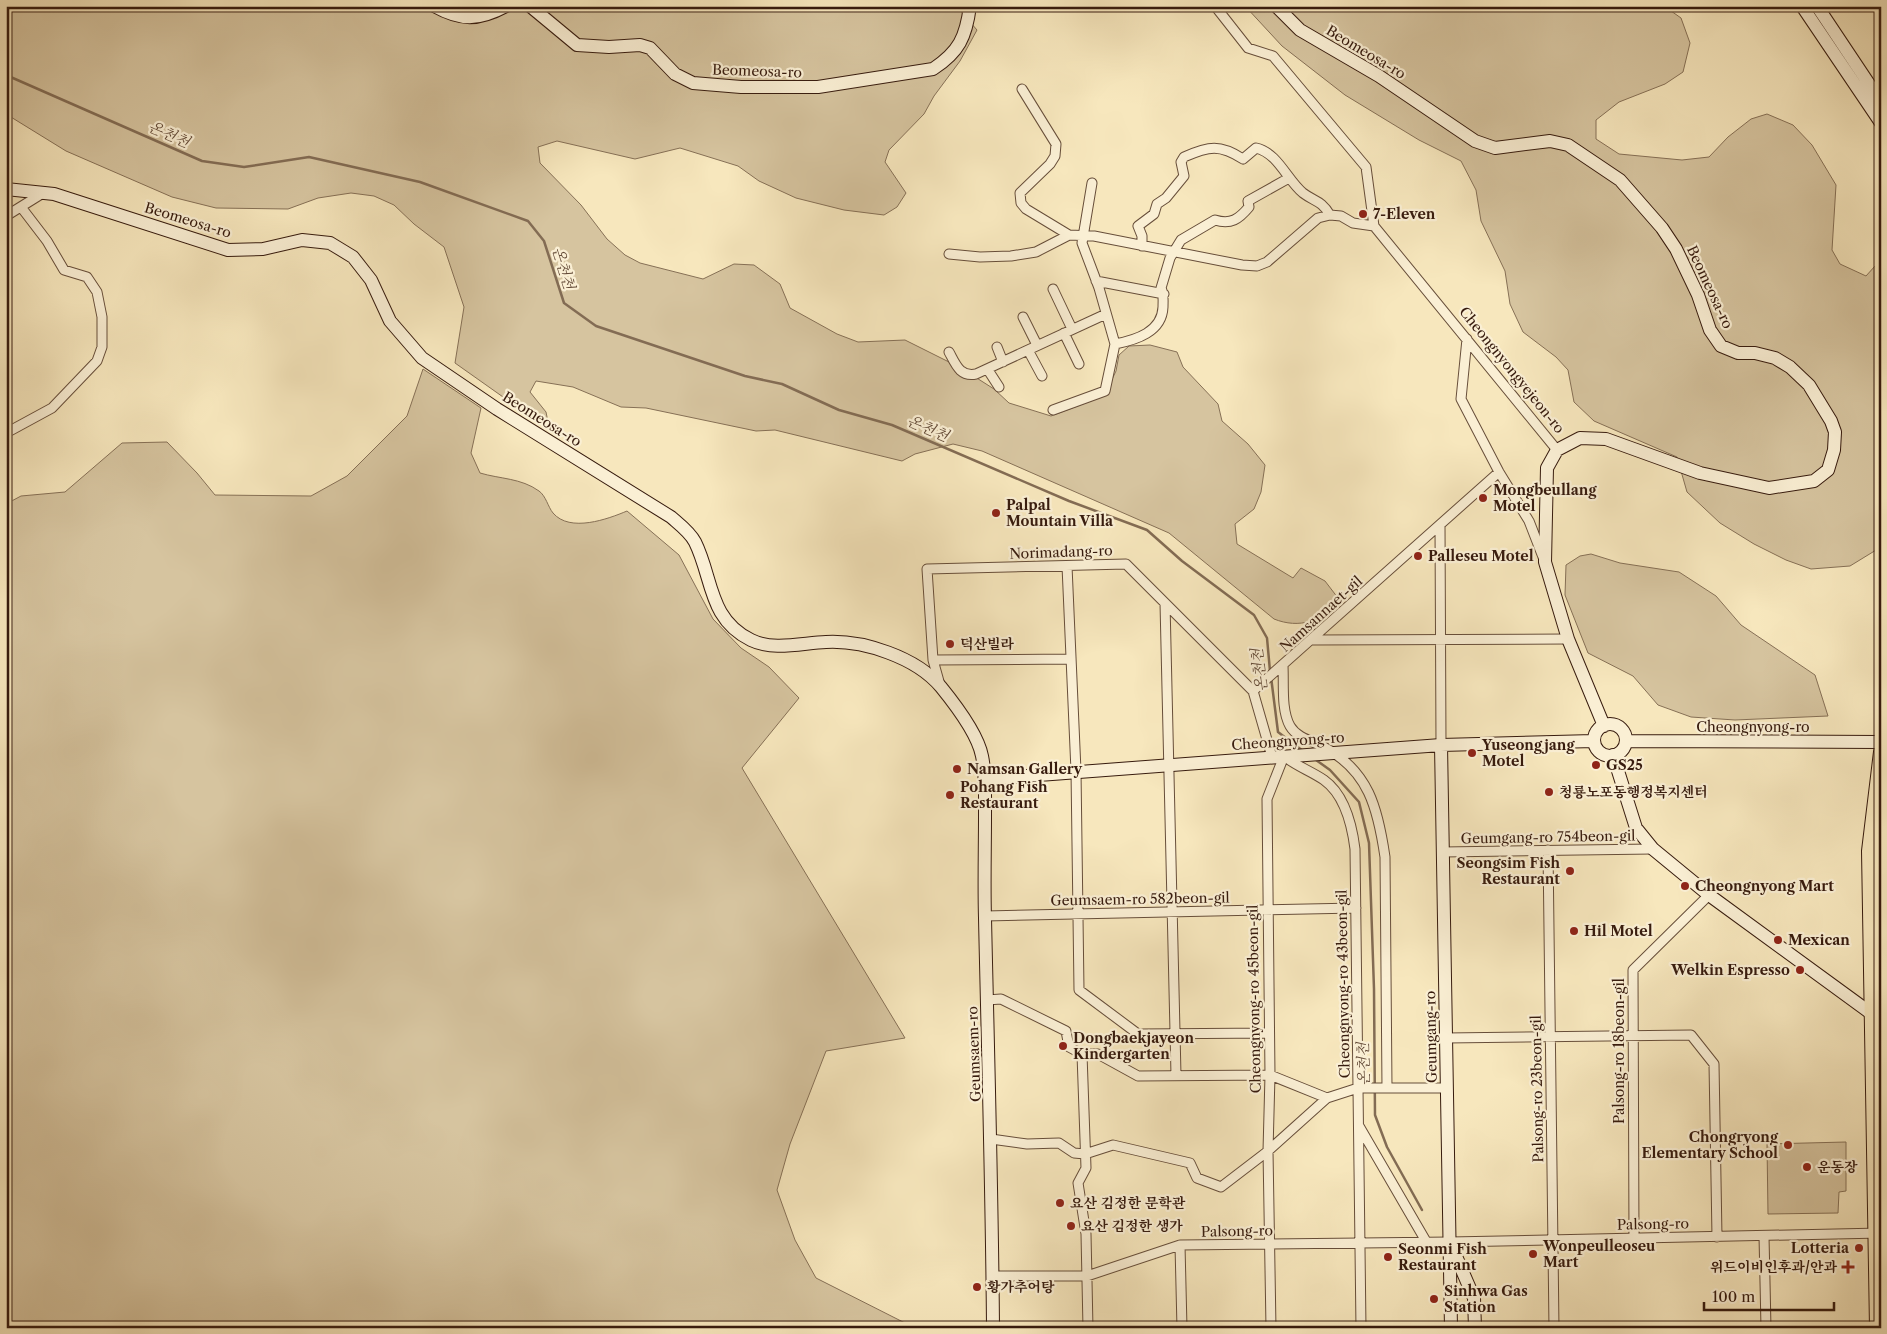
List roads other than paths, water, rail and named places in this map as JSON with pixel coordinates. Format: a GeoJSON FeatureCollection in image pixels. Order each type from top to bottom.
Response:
{"type":"FeatureCollection","features":[{"type":"Feature","properties":{"kind":"main road"},"geometry":{"type":"LineString","coordinates":[[1877,1328],[1878,1233],[1869,851],[1881,752]]}},
{"type":"Feature","properties":{"kind":"main road"},"geometry":{"type":"LineString","coordinates":[[1881,850],[1881,870]]}},
{"type":"Feature","properties":{"kind":"street"},"geometry":{"type":"LineString","coordinates":[[434,6],[450,15],[471,18],[488,16],[506,6]]}},
{"type":"Feature","properties":{"kind":"street","name":"Beomeosa-ro"},"geometry":{"type":"LineString","coordinates":[[530,6],[577,45],[609,47],[640,45],[650,48],[675,74],[693,83],[741,87],[818,87],[932,69],[946,60],[959,47],[968,24],[970,6]]}},
{"type":"Feature","properties":{"kind":"street"},"geometry":{"type":"LineString","coordinates":[[1022,89],[1056,144],[1055,156],[1050,164],[1020,193],[1021,203],[1026,209],[1069,235],[1257,266],[1267,262],[1318,218],[1330,215],[1341,216],[1352,223],[1374,226],[1366,167],[1273,56],[1248,48],[1215,6]]}},
{"type":"Feature","properties":{"kind":"street","name":"Beomeosa-ro"},"geometry":{"type":"LineString","coordinates":[[1276,6],[1300,30],[1379,76],[1475,141],[1495,148],[1550,141],[1568,145],[1620,180],[1662,228],[1676,249],[1710,330],[1721,346],[1738,353],[1755,353],[1775,358],[1790,367],[1802,377],[1823,405],[1835,432],[1834,450],[1828,470],[1814,481],[1768,488],[1700,473],[1606,439],[1580,438],[1557,450]]}},
{"type":"Feature","properties":{"kind":"street"},"geometry":{"type":"LineString","coordinates":[[1802,6],[1881,123]]}},
{"type":"Feature","properties":{"kind":"street"},"geometry":{"type":"LineString","coordinates":[[1817,6],[1881,102]]}},
{"type":"Feature","properties":{"kind":"street"},"geometry":{"type":"LineString","coordinates":[[1142,246],[1142,236],[1138,226],[1154,214],[1157,204],[1180,183],[1184,176],[1181,162],[1184,157],[1221,147],[1243,159],[1256,148],[1263,150],[1304,194],[1324,205],[1330,215]]}},
{"type":"Feature","properties":{"kind":"street"},"geometry":{"type":"LineString","coordinates":[[1115,344],[1145,334],[1158,325],[1162,316],[1164,294],[1161,288],[1174,252],[1181,240],[1215,220],[1223,222],[1239,219],[1249,207],[1248,201],[1289,178]]}},
{"type":"Feature","properties":{"kind":"street"},"geometry":{"type":"LineString","coordinates":[[1053,410],[1105,390],[1115,344],[1096,280],[1083,250],[1083,236],[1092,183]]}},
{"type":"Feature","properties":{"kind":"street","name":"Beomeosa-ro"},"geometry":{"type":"LineString","coordinates":[[6,189],[64,197],[228,250],[263,249],[302,240],[330,243],[354,257],[372,280],[390,321],[422,358],[497,409],[670,517],[684,528],[694,541],[716,605],[732,627],[753,641],[779,646],[829,642],[866,645],[896,656],[922,671],[940,686],[976,739],[982,754],[985,779]]}},
{"type":"Feature","properties":{"kind":"street"},"geometry":{"type":"LineString","coordinates":[[6,216],[44,193]]}},
{"type":"Feature","properties":{"kind":"street"},"geometry":{"type":"LineString","coordinates":[[6,433],[52,408],[97,361],[102,347],[102,318],[97,292],[87,277],[64,270],[47,241],[21,207]]}},
{"type":"Feature","properties":{"kind":"street","name":"Cheongnyongyejeon-ro"},"geometry":{"type":"LineString","coordinates":[[1374,226],[1557,450],[1547,468],[1545,562],[1568,640],[1604,726]]}},
{"type":"Feature","properties":{"kind":"street"},"geometry":{"type":"LineString","coordinates":[[949,254],[980,257],[1036,252],[1069,235]]}},
{"type":"Feature","properties":{"kind":"street"},"geometry":{"type":"LineString","coordinates":[[1096,280],[1164,294]]}},
{"type":"Feature","properties":{"kind":"street"},"geometry":{"type":"LineString","coordinates":[[1053,289],[1079,364]]}},
{"type":"Feature","properties":{"kind":"street"},"geometry":{"type":"LineString","coordinates":[[949,352],[962,373],[969,376],[988,370],[1037,345],[1106,314]]}},
{"type":"Feature","properties":{"kind":"street"},"geometry":{"type":"LineString","coordinates":[[1023,317],[1037,345]]}},
{"type":"Feature","properties":{"kind":"street"},"geometry":{"type":"LineString","coordinates":[[1467,339],[1461,399],[1499,472],[1528,521],[1545,562]]}},
{"type":"Feature","properties":{"kind":"street"},"geometry":{"type":"LineString","coordinates":[[997,347],[1003,362]]}},
{"type":"Feature","properties":{"kind":"street"},"geometry":{"type":"LineString","coordinates":[[1028,350],[1042,376]]}},
{"type":"Feature","properties":{"kind":"street"},"geometry":{"type":"LineString","coordinates":[[988,370],[999,387]]}},
{"type":"Feature","properties":{"kind":"street","name":"Namsannaet-gil"},"geometry":{"type":"LineString","coordinates":[[1385,1087],[1385,876],[1380,823],[1369,792],[1354,768],[1333,753],[1299,735],[1290,726],[1285,706],[1283,666],[1499,472]]}},
{"type":"Feature","properties":{"kind":"street"},"geometry":{"type":"LineString","coordinates":[[1440,525],[1441,745]]}},
{"type":"Feature","properties":{"kind":"street","name":"Norimadang-ro"},"geometry":{"type":"LineString","coordinates":[[940,686],[933,660],[926,570],[1126,564],[1253,691],[1278,756]]}},
{"type":"Feature","properties":{"kind":"street"},"geometry":{"type":"LineString","coordinates":[[1067,566],[1076,771],[1079,990],[1138,1034],[1269,1033]]}},
{"type":"Feature","properties":{"kind":"street"},"geometry":{"type":"LineString","coordinates":[[1165,603],[1176,1075]]}},
{"type":"Feature","properties":{"kind":"street"},"geometry":{"type":"LineString","coordinates":[[1312,640],[1568,640]]}},
{"type":"Feature","properties":{"kind":"street"},"geometry":{"type":"LineString","coordinates":[[933,660],[1071,659]]}},
{"type":"Feature","properties":{"kind":"street"},"geometry":{"type":"LineString","coordinates":[[1253,691],[1283,666]]}},
{"type":"Feature","properties":{"kind":"street"},"geometry":{"type":"LineString","coordinates":[[1611,724],[1620,728],[1626,741],[1622,750],[1613,755],[1602,754],[1594,741],[1597,731],[1604,726],[1611,724]]}},
{"type":"Feature","properties":{"kind":"street","name":"Cheongnyong-ro"},"geometry":{"type":"LineString","coordinates":[[985,779],[1441,745],[1594,741]]}},
{"type":"Feature","properties":{"kind":"street","name":"Cheongnyong-ro"},"geometry":{"type":"LineString","coordinates":[[1626,741],[1881,742]]}},
{"type":"Feature","properties":{"kind":"street","name":"Geumgang-ro"},"geometry":{"type":"LineString","coordinates":[[1441,745],[1451,1328]]}},
{"type":"Feature","properties":{"kind":"street"},"geometry":{"type":"LineString","coordinates":[[1613,755],[1636,828],[1653,849],[1709,896],[1872,1014]]}},
{"type":"Feature","properties":{"kind":"street","name":"Cheongnyong-ro 43beon-gil"},"geometry":{"type":"LineString","coordinates":[[1278,756],[1326,781],[1338,796],[1352,828],[1355,849],[1362,1088],[1359,1125],[1361,1328]]}},
{"type":"Feature","properties":{"kind":"street","name":"Cheongnyong-ro 45beon-gil"},"geometry":{"type":"LineString","coordinates":[[1271,1328],[1268,1151],[1270,1075],[1267,910],[1268,799],[1278,756]]}},
{"type":"Feature","properties":{"kind":"street","name":"Geumsaem-ro"},"geometry":{"type":"LineString","coordinates":[[985,779],[985,916],[991,1139],[993,1328]]}},
{"type":"Feature","properties":{"kind":"street","name":"Geumgang-ro 754beon-gil"},"geometry":{"type":"LineString","coordinates":[[1443,852],[1653,849]]}},
{"type":"Feature","properties":{"kind":"street","name":"Palsong-ro 23beon-gil"},"geometry":{"type":"LineString","coordinates":[[1548,850],[1554,1328]]}},
{"type":"Feature","properties":{"kind":"street","name":"Palsong-ro 18beon-gil"},"geometry":{"type":"LineString","coordinates":[[1634,1238],[1633,970],[1709,896]]}},
{"type":"Feature","properties":{"kind":"street","name":"Geumsaem-ro 582beon-gil"},"geometry":{"type":"LineString","coordinates":[[985,916],[1356,908]]}},
{"type":"Feature","properties":{"kind":"street"},"geometry":{"type":"LineString","coordinates":[[987,1000],[1001,999],[1066,1031],[1069,1047],[1082,1054],[1098,1054],[1138,1076],[1270,1075],[1326,1098]]}},
{"type":"Feature","properties":{"kind":"street"},"geometry":{"type":"LineString","coordinates":[[1446,1038],[1691,1035],[1714,1064],[1717,1237]]}},
{"type":"Feature","properties":{"kind":"street"},"geometry":{"type":"LineString","coordinates":[[1082,1054],[1086,1168],[1078,1183],[1086,1234],[1088,1328]]}},
{"type":"Feature","properties":{"kind":"street"},"geometry":{"type":"LineString","coordinates":[[991,1139],[1028,1144],[1059,1143],[1074,1153],[1085,1154],[1114,1146],[1132,1149],[1190,1163],[1197,1178],[1221,1187],[1268,1151],[1326,1098],[1362,1088],[1447,1088]]}},
{"type":"Feature","properties":{"kind":"street"},"geometry":{"type":"LineString","coordinates":[[1359,1125],[1427,1243]]}},
{"type":"Feature","properties":{"kind":"street","name":"Palsong-ro"},"geometry":{"type":"LineString","coordinates":[[993,1276],[1087,1276],[1180,1245],[1427,1243],[1878,1233]]}},
{"type":"Feature","properties":{"kind":"street"},"geometry":{"type":"LineString","coordinates":[[1764,1236],[1766,1328]]}},
{"type":"Feature","properties":{"kind":"street"},"geometry":{"type":"LineString","coordinates":[[1450,1242],[1474,1298],[1475,1328]]}},
{"type":"Feature","properties":{"kind":"street"},"geometry":{"type":"LineString","coordinates":[[1180,1245],[1182,1328]]}},
{"type":"Feature","properties":{"kind":"waterway","name":"온천천"},"geometry":{"type":"LineString","coordinates":[[6,75],[202,161],[244,167],[309,157],[420,182],[528,221],[544,241],[564,303],[596,326],[745,376],[782,384],[839,410],[892,425],[1069,501],[1147,530],[1182,561],[1254,615],[1267,638],[1270,671]]}},
{"type":"Feature","properties":{"kind":"waterway","name":"온천천"},"geometry":{"type":"LineString","coordinates":[[1271,677],[1278,732],[1303,751]]}},
{"type":"Feature","properties":{"kind":"waterway","name":"온천천"},"geometry":{"type":"LineString","coordinates":[[1316,760],[1330,770],[1359,802],[1369,843],[1374,989],[1375,1115],[1387,1147],[1422,1210]]}},
{"type":"Feature","properties":{"kind":"place","name":"7-Eleven"},"geometry":{"type":"Point","coordinates":[1363,214]}},
{"type":"Feature","properties":{"kind":"place","name":"Mongbeullang Motel"},"geometry":{"type":"Point","coordinates":[1483,498]}},
{"type":"Feature","properties":{"kind":"place","name":"Palpal Mountain Villa"},"geometry":{"type":"Point","coordinates":[996,513]}},
{"type":"Feature","properties":{"kind":"place","name":"Palleseu Motel"},"geometry":{"type":"Point","coordinates":[1418,556]}},
{"type":"Feature","properties":{"kind":"place","name":"덕산빌라"},"geometry":{"type":"Point","coordinates":[950,644]}},
{"type":"Feature","properties":{"kind":"place","name":"Yuseongjang Motel"},"geometry":{"type":"Point","coordinates":[1472,753]}},
{"type":"Feature","properties":{"kind":"place","name":"GS25"},"geometry":{"type":"Point","coordinates":[1596,765]}},
{"type":"Feature","properties":{"kind":"place","name":"Namsan Gallery"},"geometry":{"type":"Point","coordinates":[957,769]}},
{"type":"Feature","properties":{"kind":"place","name":"청룡노포동행정복지센터"},"geometry":{"type":"Point","coordinates":[1549,792]}},
{"type":"Feature","properties":{"kind":"place","name":"Pohang Fish Restaurant"},"geometry":{"type":"Point","coordinates":[950,795]}},
{"type":"Feature","properties":{"kind":"place","name":"Seongsim Fish Restaurant"},"geometry":{"type":"Point","coordinates":[1570,871]}},
{"type":"Feature","properties":{"kind":"place","name":"Cheongnyong Mart"},"geometry":{"type":"Point","coordinates":[1685,886]}},
{"type":"Feature","properties":{"kind":"place","name":"Hil Motel"},"geometry":{"type":"Point","coordinates":[1574,931]}},
{"type":"Feature","properties":{"kind":"place","name":"Mexican"},"geometry":{"type":"Point","coordinates":[1778,940]}},
{"type":"Feature","properties":{"kind":"place","name":"Welkin Espresso"},"geometry":{"type":"Point","coordinates":[1800,970]}},
{"type":"Feature","properties":{"kind":"place","name":"Dongbaekjayeon Kindergarten"},"geometry":{"type":"Point","coordinates":[1063,1046]}},
{"type":"Feature","properties":{"kind":"place","name":"Chongryong Elementary School"},"geometry":{"type":"Point","coordinates":[1788,1145]}},
{"type":"Feature","properties":{"kind":"place","name":"운동장"},"geometry":{"type":"Point","coordinates":[1807,1167]}},
{"type":"Feature","properties":{"kind":"place","name":"요산 김정한 문학관"},"geometry":{"type":"Point","coordinates":[1060,1203]}},
{"type":"Feature","properties":{"kind":"place","name":"요산 김정한 생가"},"geometry":{"type":"Point","coordinates":[1071,1226]}},
{"type":"Feature","properties":{"kind":"place","name":"Lotteria"},"geometry":{"type":"Point","coordinates":[1859,1248]}},
{"type":"Feature","properties":{"kind":"place","name":"Wonpeulleoseu Mart"},"geometry":{"type":"Point","coordinates":[1533,1254]}},
{"type":"Feature","properties":{"kind":"place","name":"Seonmi Fish Restaurant"},"geometry":{"type":"Point","coordinates":[1388,1257]}},
{"type":"Feature","properties":{"kind":"place","name":"위드이비인후과/안과"},"geometry":{"type":"Point","coordinates":[1848,1267]}},
{"type":"Feature","properties":{"kind":"place","name":"황가추어탕"},"geometry":{"type":"Point","coordinates":[977,1287]}},
{"type":"Feature","properties":{"kind":"place","name":"Sinhwa Gas Station"},"geometry":{"type":"Point","coordinates":[1434,1299]}}]}
